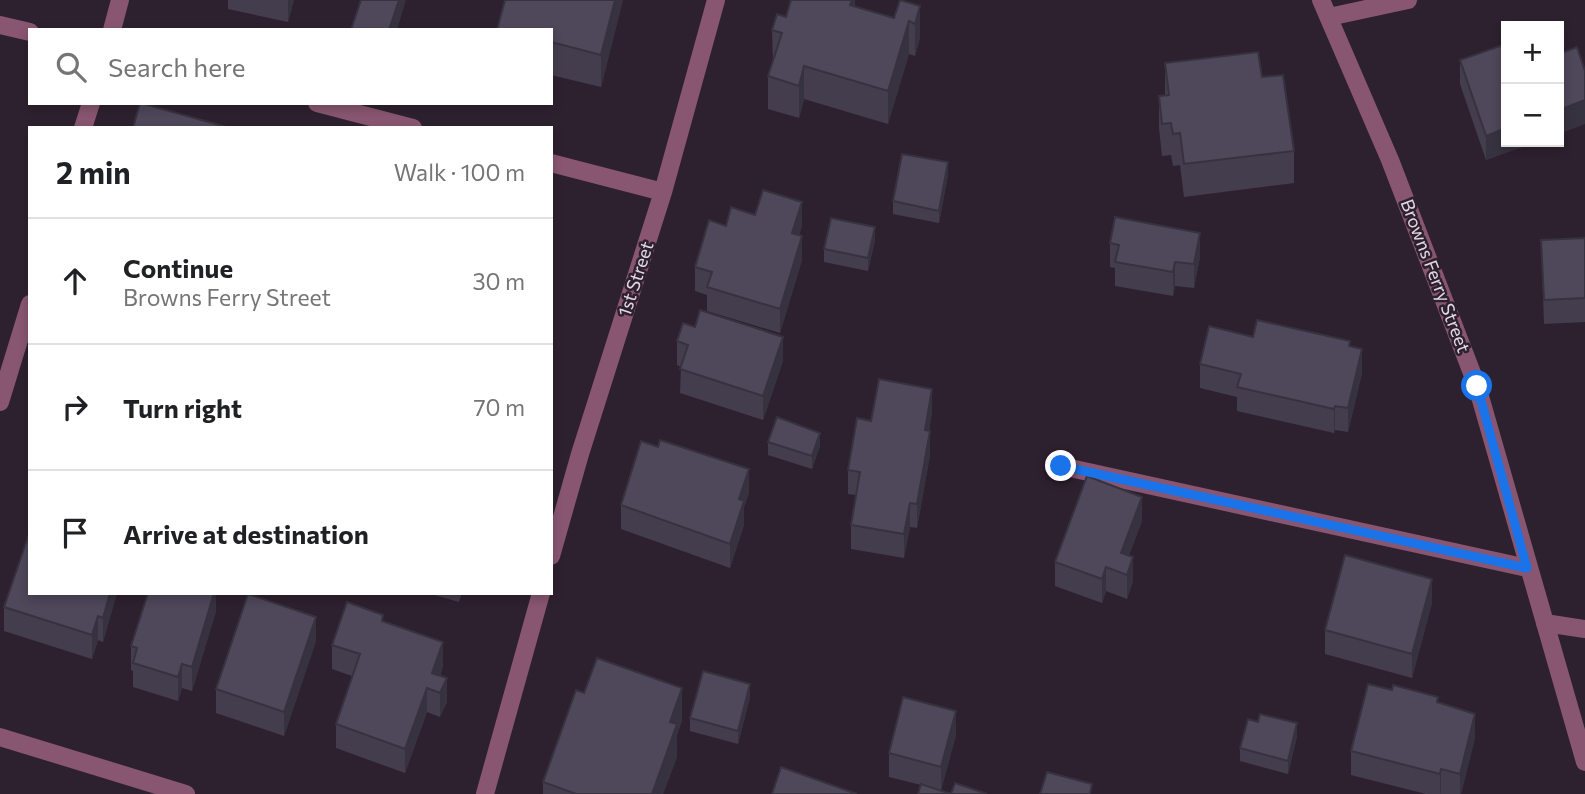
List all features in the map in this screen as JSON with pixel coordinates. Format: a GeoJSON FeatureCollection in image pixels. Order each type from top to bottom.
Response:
{"type":"FeatureCollection","features":[{"type":"Feature","properties":{"kind":"street"},"geometry":{"type":"LineString","coordinates":[[113,28],[120,0]]}},
{"type":"Feature","properties":{"kind":"street","name":"1st Street"},"geometry":{"type":"LineString","coordinates":[[553,549],[580,454],[663,192],[716,0]]}},
{"type":"Feature","properties":{"kind":"street","name":"Browns Ferry Street"},"geometry":{"type":"LineString","coordinates":[[1321,0],[1390,160],[1477,386],[1527,568],[1585,762]]}},
{"type":"Feature","properties":{"kind":"street"},"geometry":{"type":"LineString","coordinates":[[1329,17],[1408,0]]}},
{"type":"Feature","properties":{"kind":"street"},"geometry":{"type":"LineString","coordinates":[[0,25],[28,32]]}},
{"type":"Feature","properties":{"kind":"street"},"geometry":{"type":"LineString","coordinates":[[84,126],[90,105]]}},
{"type":"Feature","properties":{"kind":"street"},"geometry":{"type":"LineString","coordinates":[[325,105],[405,126]]}},
{"type":"Feature","properties":{"kind":"street"},"geometry":{"type":"LineString","coordinates":[[553,164],[663,192]]}},
{"type":"Feature","properties":{"kind":"street"},"geometry":{"type":"LineString","coordinates":[[0,402],[28,311]]}},
{"type":"Feature","properties":{"kind":"street"},"geometry":{"type":"LineString","coordinates":[[1061,466],[1527,568]]}},
{"type":"Feature","properties":{"kind":"street"},"geometry":{"type":"LineString","coordinates":[[485,794],[540,595]]}},
{"type":"Feature","properties":{"kind":"street"},"geometry":{"type":"LineString","coordinates":[[1545,623],[1585,629]]}},
{"type":"Feature","properties":{"kind":"street"},"geometry":{"type":"LineString","coordinates":[[0,737],[186,794]]}},
{"type":"Feature","properties":{"kind":"building"},"geometry":{"type":"Polygon","coordinates":[[[361,0],[399,0],[390,28],[352,28],[361,0]]]}},
{"type":"Feature","properties":{"kind":"building"},"geometry":{"type":"Polygon","coordinates":[[[505,0],[615,0],[601,55],[553,43],[553,28],[498,28],[505,0]]]}},
{"type":"Feature","properties":{"kind":"building"},"geometry":{"type":"Polygon","coordinates":[[[791,0],[852,0],[850,5],[894,18],[900,0],[920,6],[915,24],[909,21],[888,91],[804,66],[799,86],[768,76],[782,33],[772,30],[777,14],[786,17],[791,0]]]}},
{"type":"Feature","properties":{"kind":"building"},"geometry":{"type":"Polygon","coordinates":[[[1501,46],[1501,130],[1486,136],[1460,60],[1501,46]]]}},
{"type":"Feature","properties":{"kind":"building"},"geometry":{"type":"Polygon","coordinates":[[[1577,47],[1585,71],[1585,100],[1564,108],[1564,84],[1564,52],[1577,47]]]}},
{"type":"Feature","properties":{"kind":"building"},"geometry":{"type":"Polygon","coordinates":[[[1258,52],[1262,77],[1283,75],[1294,151],[1184,164],[1180,133],[1173,134],[1171,123],[1162,124],[1159,96],[1169,95],[1165,63],[1258,52]]]}},
{"type":"Feature","properties":{"kind":"building"},"geometry":{"type":"Polygon","coordinates":[[[139,105],[148,105],[223,126],[134,126],[139,105]]]}},
{"type":"Feature","properties":{"kind":"building"},"geometry":{"type":"Polygon","coordinates":[[[902,154],[948,162],[939,211],[893,201],[902,154]]]}},
{"type":"Feature","properties":{"kind":"building"},"geometry":{"type":"Polygon","coordinates":[[[763,190],[802,202],[792,233],[802,236],[780,309],[707,287],[712,272],[695,267],[709,220],[726,226],[731,207],[755,215],[763,190]]]}},
{"type":"Feature","properties":{"kind":"building"},"geometry":{"type":"Polygon","coordinates":[[[1115,217],[1200,233],[1194,264],[1175,262],[1173,272],[1115,262],[1119,245],[1110,243],[1115,217]]]}},
{"type":"Feature","properties":{"kind":"building"},"geometry":{"type":"Polygon","coordinates":[[[831,218],[875,227],[868,258],[824,249],[831,218]]]}},
{"type":"Feature","properties":{"kind":"building"},"geometry":{"type":"Polygon","coordinates":[[[1585,238],[1585,298],[1544,300],[1541,240],[1585,238]]]}},
{"type":"Feature","properties":{"kind":"building"},"geometry":{"type":"Polygon","coordinates":[[[700,310],[783,337],[763,396],[680,369],[688,345],[677,341],[683,323],[695,327],[700,310]]]}},
{"type":"Feature","properties":{"kind":"building"},"geometry":{"type":"Polygon","coordinates":[[[1257,320],[1350,341],[1349,346],[1362,349],[1348,408],[1335,406],[1334,409],[1237,387],[1241,374],[1200,364],[1209,326],[1253,337],[1257,320]]]}},
{"type":"Feature","properties":{"kind":"building"},"geometry":{"type":"Polygon","coordinates":[[[879,379],[932,389],[925,430],[930,431],[917,504],[910,503],[904,534],[851,525],[860,472],[848,470],[857,418],[871,421],[879,379]]]}},
{"type":"Feature","properties":{"kind":"building"},"geometry":{"type":"Polygon","coordinates":[[[777,417],[820,433],[812,456],[768,442],[777,417]]]}},
{"type":"Feature","properties":{"kind":"building"},"geometry":{"type":"Polygon","coordinates":[[[660,440],[749,469],[739,499],[744,501],[730,544],[621,505],[641,441],[658,447],[660,440]]]}},
{"type":"Feature","properties":{"kind":"building"},"geometry":{"type":"Polygon","coordinates":[[[1087,476],[1142,497],[1121,553],[1133,557],[1127,575],[1106,567],[1102,579],[1055,562],[1087,476]]]}},
{"type":"Feature","properties":{"kind":"building"},"geometry":{"type":"Polygon","coordinates":[[[28,537],[28,595],[109,595],[103,618],[98,616],[92,635],[4,607],[28,537]]]}},
{"type":"Feature","properties":{"kind":"building"},"geometry":{"type":"Polygon","coordinates":[[[1345,555],[1432,579],[1412,654],[1325,630],[1345,555]]]}},
{"type":"Feature","properties":{"kind":"building"},"geometry":{"type":"Polygon","coordinates":[[[147,595],[213,595],[192,667],[182,664],[178,677],[133,663],[137,648],[131,646],[147,595]]]}},
{"type":"Feature","properties":{"kind":"building"},"geometry":{"type":"Polygon","coordinates":[[[248,595],[316,617],[284,712],[216,689],[248,595]]]}},
{"type":"Feature","properties":{"kind":"building"},"geometry":{"type":"Polygon","coordinates":[[[347,602],[383,615],[382,621],[443,642],[432,673],[447,678],[440,693],[427,688],[405,749],[336,724],[360,654],[332,645],[347,602]]]}},
{"type":"Feature","properties":{"kind":"building"},"geometry":{"type":"Polygon","coordinates":[[[597,658],[682,688],[670,722],[677,724],[652,794],[576,794],[543,782],[576,690],[584,693],[597,658]]]}},
{"type":"Feature","properties":{"kind":"building"},"geometry":{"type":"Polygon","coordinates":[[[703,671],[750,684],[738,731],[690,718],[703,671]]]}},
{"type":"Feature","properties":{"kind":"building"},"geometry":{"type":"Polygon","coordinates":[[[1368,684],[1392,690],[1393,685],[1438,697],[1437,702],[1475,714],[1460,774],[1441,769],[1440,774],[1351,751],[1368,684]]]}},
{"type":"Feature","properties":{"kind":"building"},"geometry":{"type":"Polygon","coordinates":[[[903,697],[956,711],[941,767],[889,753],[903,697]]]}},
{"type":"Feature","properties":{"kind":"building"},"geometry":{"type":"Polygon","coordinates":[[[1260,714],[1297,723],[1288,761],[1240,748],[1248,719],[1258,722],[1260,714]]]}},
{"type":"Feature","properties":{"kind":"building"},"geometry":{"type":"Polygon","coordinates":[[[781,767],[857,794],[772,794],[781,767]]]}},
{"type":"Feature","properties":{"kind":"building"},"geometry":{"type":"Polygon","coordinates":[[[1047,772],[1092,784],[1090,794],[1040,794],[1047,772]]]}},
{"type":"Feature","properties":{"kind":"building"},"geometry":{"type":"Polygon","coordinates":[[[955,783],[987,794],[951,794],[955,783]]]}},
{"type":"Feature","properties":{"kind":"building"},"geometry":{"type":"Polygon","coordinates":[[[921,784],[951,794],[918,794],[921,784]]]}},
{"type":"Feature","properties":{"kind":"route"},"geometry":{"type":"LineString","coordinates":[[1061,466],[1527,568],[1477,386]]}}]}
